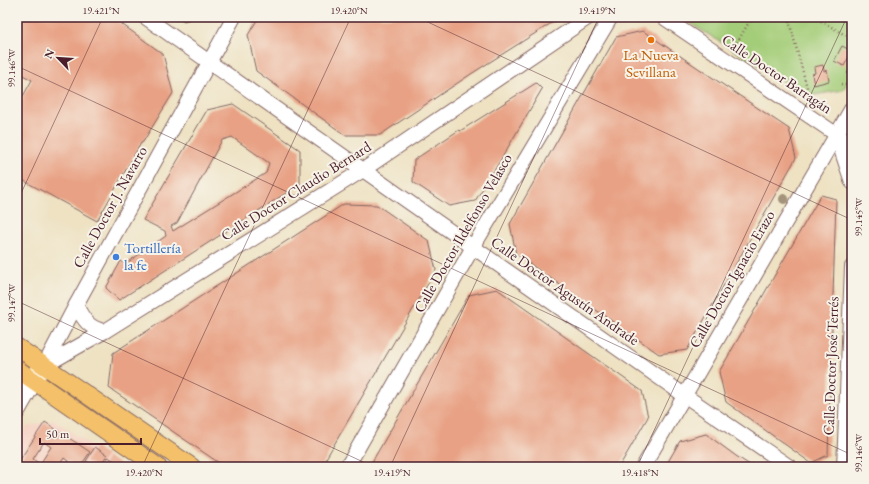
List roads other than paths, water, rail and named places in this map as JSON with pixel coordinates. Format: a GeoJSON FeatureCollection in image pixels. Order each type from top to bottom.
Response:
{"type":"FeatureCollection","features":[{"type":"Feature","properties":{"kind":"main road"},"geometry":{"type":"LineString","coordinates":[[17,347],[192,467]]}},
{"type":"Feature","properties":{"kind":"main road"},"geometry":{"type":"LineString","coordinates":[[25,379],[158,467]]}},
{"type":"Feature","properties":{"kind":"street","name":"Calle Doctor Agustín Andrade"},"geometry":{"type":"LineString","coordinates":[[145,17],[684,396],[790,467]]}},
{"type":"Feature","properties":{"kind":"street","name":"Calle Doctor J. Navarro"},"geometry":{"type":"LineString","coordinates":[[44,366],[208,62],[234,17]]}},
{"type":"Feature","properties":{"kind":"street","name":"Calle Doctor Claudio Bernard"},"geometry":{"type":"LineString","coordinates":[[25,379],[44,366],[106,331],[363,170],[588,17]]}},
{"type":"Feature","properties":{"kind":"street","name":"Calle Doctor Ildelfonso Velasco"},"geometry":{"type":"LineString","coordinates":[[347,467],[473,248],[611,17]]}},
{"type":"Feature","properties":{"kind":"street","name":"Calle Doctor Barragán"},"geometry":{"type":"LineString","coordinates":[[663,17],[852,145]]}},
{"type":"Feature","properties":{"kind":"street","name":"Calle Doctor Ignacio Erazo"},"geometry":{"type":"LineString","coordinates":[[643,467],[852,108]]}},
{"type":"Feature","properties":{"kind":"street"},"geometry":{"type":"LineString","coordinates":[[836,134],[852,182]]}},
{"type":"Feature","properties":{"kind":"street","name":"Calle Doctor José Terrés"},"geometry":{"type":"LineString","coordinates":[[844,467],[852,267]]}},
{"type":"Feature","properties":{"kind":"street"},"geometry":{"type":"LineString","coordinates":[[76,305],[86,323],[95,329],[106,331]]}},
{"type":"Feature","properties":{"kind":"street"},"geometry":{"type":"LineString","coordinates":[[17,413],[25,379]]}},
{"type":"Feature","properties":{"kind":"place","name":"La Nueva Sevillana"},"geometry":{"type":"Point","coordinates":[651,40]}},
{"type":"Feature","properties":{"kind":"place","name":"Tortillería la fe"},"geometry":{"type":"Point","coordinates":[116,257]}}]}
